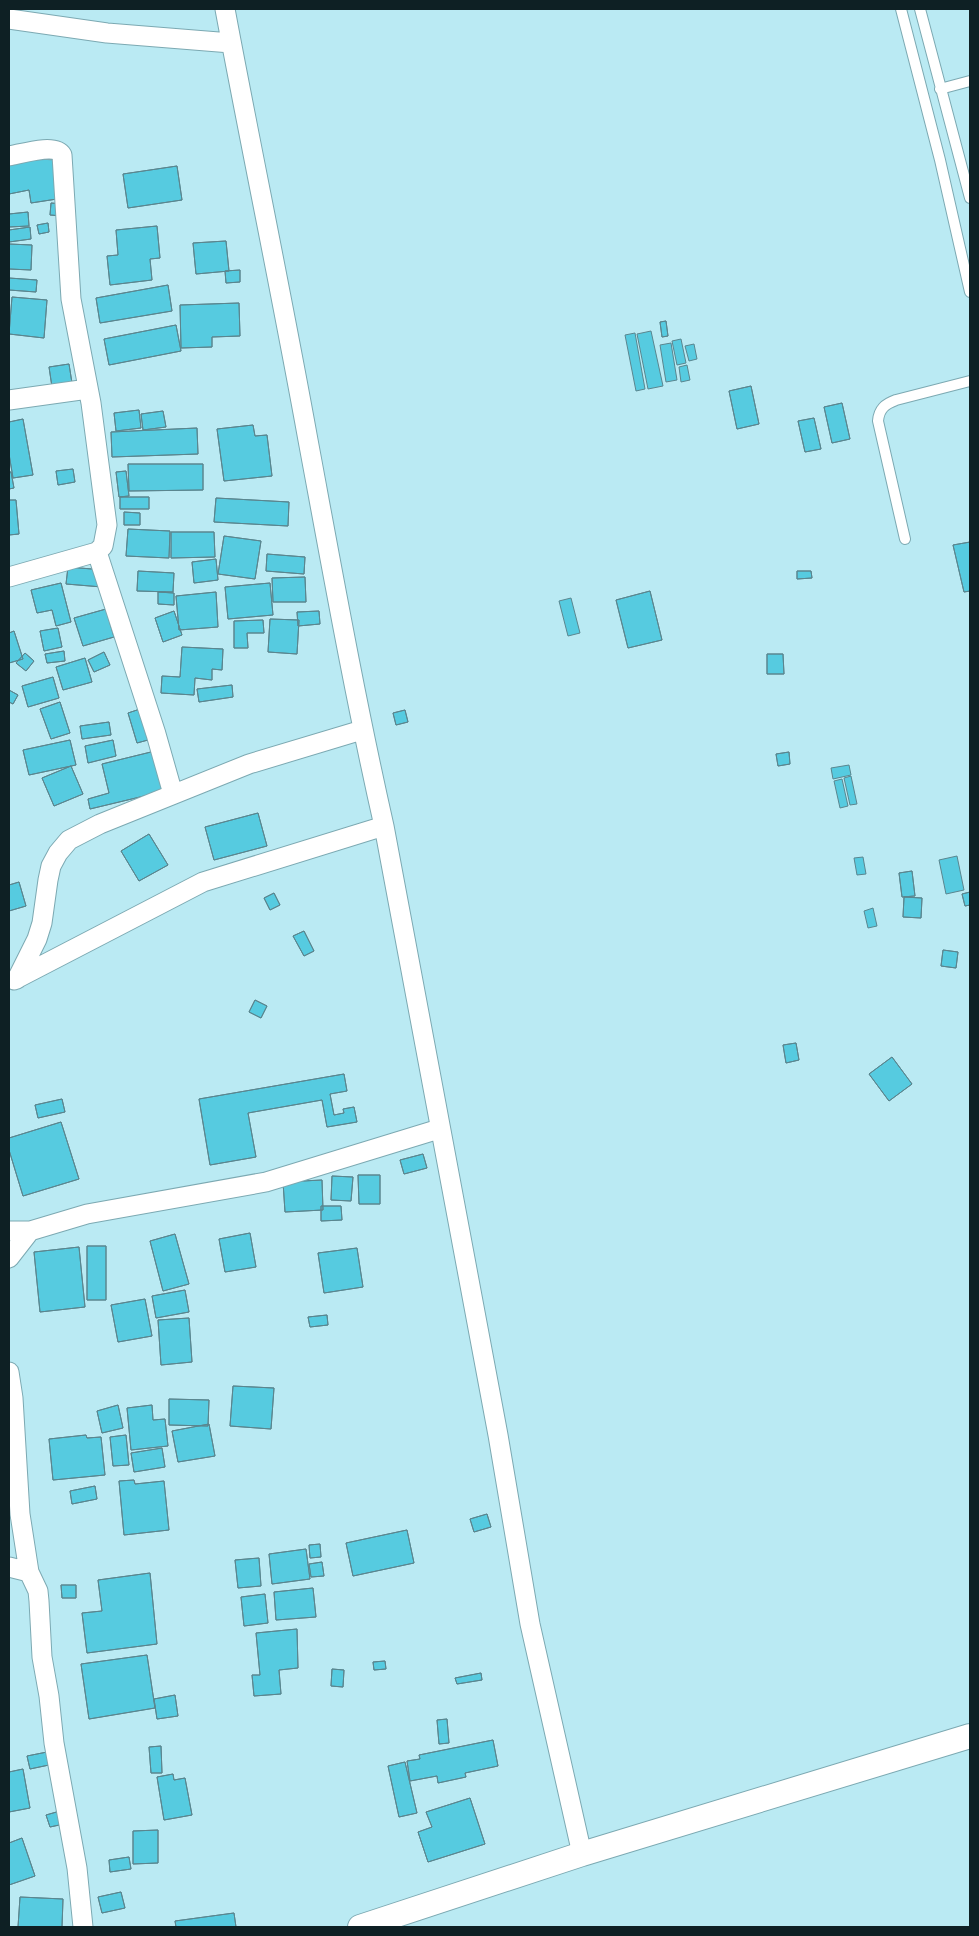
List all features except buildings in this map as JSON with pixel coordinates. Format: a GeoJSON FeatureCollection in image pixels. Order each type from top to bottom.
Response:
{"type":"FeatureCollection","features":[{"type":"Feature","properties":{"kind":"street"},"geometry":{"type":"LineString","coordinates":[[225,9],[308,439],[339,615],[384,826],[439,1129],[498,1435],[530,1624],[582,1854]]}},
{"type":"Feature","properties":{"kind":"street"},"geometry":{"type":"LineString","coordinates":[[9,19],[108,33],[231,43]]}},
{"type":"Feature","properties":{"kind":"street"},"geometry":{"type":"LineString","coordinates":[[9,156],[50,149],[57,150],[62,155],[71,299],[104,488],[107,525],[103,546],[96,552],[9,577]]}},
{"type":"Feature","properties":{"kind":"street"},"geometry":{"type":"LineString","coordinates":[[9,400],[88,389]]}},
{"type":"Feature","properties":{"kind":"street"},"geometry":{"type":"LineString","coordinates":[[96,552],[156,734],[173,794]]}},
{"type":"Feature","properties":{"kind":"street"},"geometry":{"type":"LineString","coordinates":[[13,981],[37,939],[42,923],[48,880],[58,853],[69,840],[173,794],[249,764],[362,730]]}},
{"type":"Feature","properties":{"kind":"street"},"geometry":{"type":"LineString","coordinates":[[13,981],[203,882],[384,826]]}},
{"type":"Feature","properties":{"kind":"street"},"geometry":{"type":"LineString","coordinates":[[9,1231],[30,1231],[87,1214],[266,1182],[439,1129]]}},
{"type":"Feature","properties":{"kind":"street"},"geometry":{"type":"LineString","coordinates":[[9,1258],[30,1231]]}},
{"type":"Feature","properties":{"kind":"street"},"geometry":{"type":"LineString","coordinates":[[9,1372],[17,1446],[19,1500],[29,1572],[38,1591],[40,1601],[42,1658],[49,1696],[54,1743],[76,1868],[83,1927]]}},
{"type":"Feature","properties":{"kind":"street"},"geometry":{"type":"LineString","coordinates":[[9,1551],[25,1542]]}},
{"type":"Feature","properties":{"kind":"street"},"geometry":{"type":"LineString","coordinates":[[9,1567],[29,1572]]}},
{"type":"Feature","properties":{"kind":"street"},"geometry":{"type":"LineString","coordinates":[[360,1927],[582,1854],[970,1736]]}},
{"type":"Feature","properties":{"kind":"lane"},"geometry":{"type":"LineString","coordinates":[[901,9],[940,160],[970,292]]}},
{"type":"Feature","properties":{"kind":"lane"},"geometry":{"type":"LineString","coordinates":[[920,9],[970,198]]}},
{"type":"Feature","properties":{"kind":"lane"},"geometry":{"type":"LineString","coordinates":[[940,89],[970,80]]}},
{"type":"Feature","properties":{"kind":"lane"},"geometry":{"type":"LineString","coordinates":[[905,539],[878,421],[881,410],[885,404],[896,400],[970,381]]}}]}
